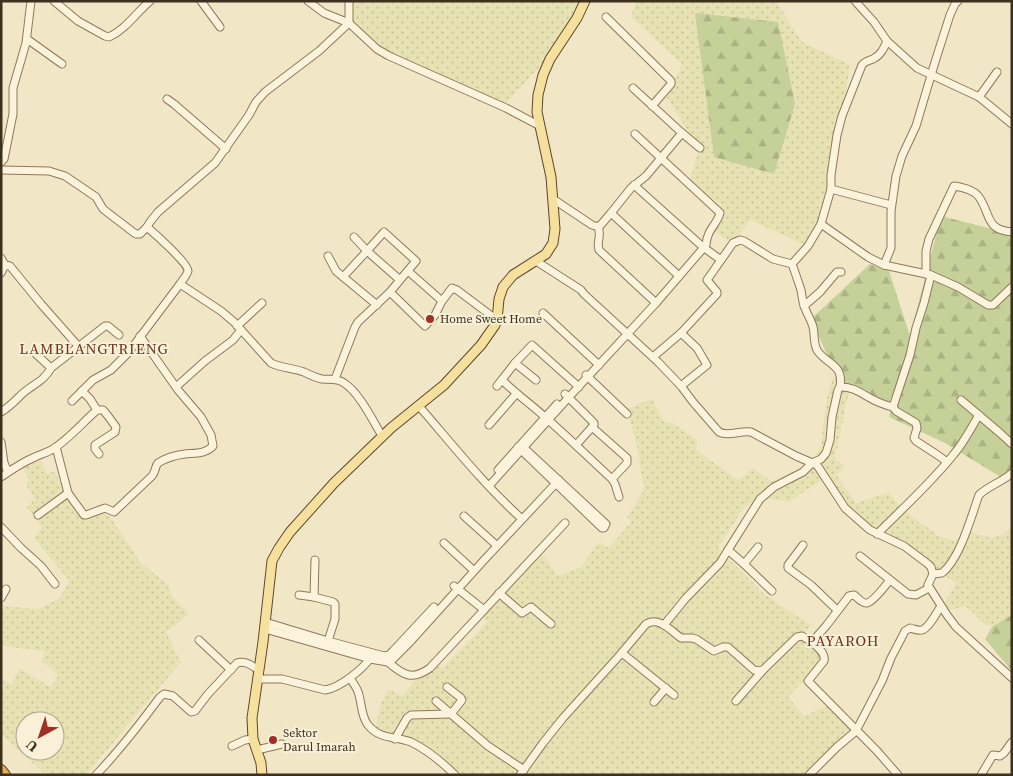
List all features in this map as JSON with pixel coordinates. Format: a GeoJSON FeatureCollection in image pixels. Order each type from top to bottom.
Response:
{"type":"FeatureCollection","features":[{"type":"Feature","properties":{"kind":"highway"},"geometry":{"type":"LineString","coordinates":[[1,770],[5,775]]}},
{"type":"Feature","properties":{"kind":"main road"},"geometry":{"type":"LineString","coordinates":[[262,775],[253,738],[252,718],[272,561],[290,532],[316,503],[382,436],[444,386],[463,366],[495,325],[503,287],[513,275],[546,254],[552,243],[555,229],[554,199],[537,112],[538,95],[543,75],[550,59],[577,18],[585,1]]}},
{"type":"Feature","properties":{"kind":"street"},"geometry":{"type":"LineString","coordinates":[[1,162],[4,159],[13,114],[13,88],[27,39],[31,1]]}},
{"type":"Feature","properties":{"kind":"street"},"geometry":{"type":"LineString","coordinates":[[54,1],[78,21],[109,37],[118,32],[150,1]]}},
{"type":"Feature","properties":{"kind":"street"},"geometry":{"type":"LineString","coordinates":[[201,1],[220,27]]}},
{"type":"Feature","properties":{"kind":"street"},"geometry":{"type":"LineString","coordinates":[[308,1],[324,13],[349,23],[377,49],[389,56],[506,108],[540,126]]}},
{"type":"Feature","properties":{"kind":"street"},"geometry":{"type":"LineString","coordinates":[[1,170],[49,171],[65,176],[96,197],[103,209],[133,232],[140,234],[158,212],[211,167],[226,149],[250,115],[256,102],[265,92],[320,50],[349,23],[349,1]]}},
{"type":"Feature","properties":{"kind":"street"},"geometry":{"type":"LineString","coordinates":[[855,1],[874,22],[887,41],[917,68],[979,98],[1012,124]]}},
{"type":"Feature","properties":{"kind":"street"},"geometry":{"type":"LineString","coordinates":[[884,265],[891,248],[891,205],[896,176],[902,156],[916,126],[950,16],[958,1]]}},
{"type":"Feature","properties":{"kind":"street"},"geometry":{"type":"LineString","coordinates":[[606,17],[671,81],[671,84],[652,106]]}},
{"type":"Feature","properties":{"kind":"street"},"geometry":{"type":"LineString","coordinates":[[27,39],[62,64]]}},
{"type":"Feature","properties":{"kind":"street"},"geometry":{"type":"LineString","coordinates":[[792,264],[808,246],[822,224],[831,189],[831,175],[837,135],[842,116],[863,63],[877,56],[887,41]]}},
{"type":"Feature","properties":{"kind":"street"},"geometry":{"type":"LineString","coordinates":[[979,98],[996,72]]}},
{"type":"Feature","properties":{"kind":"street"},"geometry":{"type":"LineString","coordinates":[[633,88],[700,148]]}},
{"type":"Feature","properties":{"kind":"street"},"geometry":{"type":"LineString","coordinates":[[167,99],[226,149]]}},
{"type":"Feature","properties":{"kind":"street"},"geometry":{"type":"LineString","coordinates":[[598,226],[636,183],[646,176],[682,133]]}},
{"type":"Feature","properties":{"kind":"street"},"geometry":{"type":"LineString","coordinates":[[490,483],[654,302],[704,243],[719,217],[718,210],[635,134]]}},
{"type":"Feature","properties":{"kind":"street"},"geometry":{"type":"LineString","coordinates":[[636,183],[721,260]]}},
{"type":"Feature","properties":{"kind":"street"},"geometry":{"type":"LineString","coordinates":[[893,407],[924,303],[928,275],[926,251],[929,239],[954,186],[974,192],[980,198],[990,222],[995,227],[1012,232]]}},
{"type":"Feature","properties":{"kind":"street"},"geometry":{"type":"LineString","coordinates":[[831,189],[891,205]]}},
{"type":"Feature","properties":{"kind":"street"},"geometry":{"type":"LineString","coordinates":[[554,199],[592,225],[598,226]]}},
{"type":"Feature","properties":{"kind":"street"},"geometry":{"type":"LineString","coordinates":[[611,213],[678,274]]}},
{"type":"Feature","properties":{"kind":"street"},"geometry":{"type":"LineString","coordinates":[[822,224],[868,257],[884,265],[928,275],[958,287],[990,306],[1012,287]]}},
{"type":"Feature","properties":{"kind":"street"},"geometry":{"type":"LineString","coordinates":[[598,226],[600,233],[598,250],[654,302]]}},
{"type":"Feature","properties":{"kind":"street"},"geometry":{"type":"LineString","coordinates":[[72,401],[93,380],[112,370],[128,353],[188,271],[188,267],[147,227]]}},
{"type":"Feature","properties":{"kind":"street"},"geometry":{"type":"LineString","coordinates":[[335,380],[358,322],[390,292],[416,261],[384,232],[343,277]]}},
{"type":"Feature","properties":{"kind":"street"},"geometry":{"type":"LineString","coordinates":[[354,237],[400,280]]}},
{"type":"Feature","properties":{"kind":"street"},"geometry":{"type":"LineString","coordinates":[[651,355],[681,333],[717,294],[716,289],[707,280],[733,243],[740,240],[750,243],[773,259],[792,264]]}},
{"type":"Feature","properties":{"kind":"street"},"geometry":{"type":"LineString","coordinates":[[328,256],[336,271],[377,305]]}},
{"type":"Feature","properties":{"kind":"street"},"geometry":{"type":"LineString","coordinates":[[1,258],[5,265],[10,266],[78,347]]}},
{"type":"Feature","properties":{"kind":"street"},"geometry":{"type":"LineString","coordinates":[[536,261],[582,290],[584,294],[627,331],[681,386],[720,432],[724,434],[743,431],[751,432],[818,466],[845,508],[870,530],[904,546],[928,564],[933,574],[928,586],[930,588],[916,595],[908,594],[860,556]]}},
{"type":"Feature","properties":{"kind":"street"},"geometry":{"type":"LineString","coordinates":[[664,625],[686,598],[720,563],[760,499],[774,487],[803,472],[826,452],[830,440],[832,417],[841,379],[839,371],[816,348],[814,328],[804,306],[801,290],[792,264]]}},
{"type":"Feature","properties":{"kind":"street"},"geometry":{"type":"LineString","coordinates":[[1,273],[5,265]]}},
{"type":"Feature","properties":{"kind":"street"},"geometry":{"type":"LineString","coordinates":[[408,271],[442,301]]}},
{"type":"Feature","properties":{"kind":"street"},"geometry":{"type":"LineString","coordinates":[[804,306],[820,292],[837,272],[841,272]]}},
{"type":"Feature","properties":{"kind":"street"},"geometry":{"type":"LineString","coordinates":[[180,284],[222,311],[271,363],[323,379],[345,383],[364,406],[382,436]]}},
{"type":"Feature","properties":{"kind":"street"},"geometry":{"type":"LineString","coordinates":[[390,292],[425,326],[435,315],[442,301],[452,288],[497,320]]}},
{"type":"Feature","properties":{"kind":"street"},"geometry":{"type":"LineString","coordinates":[[176,386],[233,340],[239,328],[262,303]]}},
{"type":"Feature","properties":{"kind":"street"},"geometry":{"type":"LineString","coordinates":[[543,313],[597,364]]}},
{"type":"Feature","properties":{"kind":"street"},"geometry":{"type":"LineString","coordinates":[[1,412],[46,376],[51,368],[105,326],[108,326],[119,335]]}},
{"type":"Feature","properties":{"kind":"street"},"geometry":{"type":"LineString","coordinates":[[681,333],[697,348],[707,365],[681,386]]}},
{"type":"Feature","properties":{"kind":"street"},"geometry":{"type":"LineString","coordinates":[[56,447],[68,493],[84,515],[86,515],[105,508],[114,512],[152,476],[158,463],[175,456],[202,452],[213,446],[212,435],[201,417],[140,336]]}},
{"type":"Feature","properties":{"kind":"street"},"geometry":{"type":"LineString","coordinates":[[577,385],[532,346],[500,383],[547,419],[612,479],[616,484],[619,497]]}},
{"type":"Feature","properties":{"kind":"street"},"geometry":{"type":"LineString","coordinates":[[36,354],[51,368]]}},
{"type":"Feature","properties":{"kind":"street"},"geometry":{"type":"LineString","coordinates":[[516,363],[536,380]]}},
{"type":"Feature","properties":{"kind":"street"},"geometry":{"type":"LineString","coordinates":[[586,375],[627,414]]}},
{"type":"Feature","properties":{"kind":"street"},"geometry":{"type":"LineString","coordinates":[[840,387],[854,390],[893,407],[896,411],[916,423],[917,428],[914,438],[916,441],[947,462]]}},
{"type":"Feature","properties":{"kind":"street"},"geometry":{"type":"LineString","coordinates":[[82,390],[90,398],[97,410]]}},
{"type":"Feature","properties":{"kind":"street"},"geometry":{"type":"LineString","coordinates":[[489,425],[516,394]]}},
{"type":"Feature","properties":{"kind":"street"},"geometry":{"type":"LineString","coordinates":[[567,396],[594,423],[576,445]]}},
{"type":"Feature","properties":{"kind":"street"},"geometry":{"type":"LineString","coordinates":[[961,400],[1012,444]]}},
{"type":"Feature","properties":{"kind":"street"},"geometry":{"type":"LineString","coordinates":[[420,404],[461,452],[522,516]]}},
{"type":"Feature","properties":{"kind":"street"},"geometry":{"type":"LineString","coordinates":[[1,477],[35,457],[50,451],[73,433],[97,410],[103,410],[116,427],[115,432],[95,445],[95,449],[99,454]]}},
{"type":"Feature","properties":{"kind":"street"},"geometry":{"type":"LineString","coordinates":[[876,534],[918,494],[947,462],[966,437],[979,415]]}},
{"type":"Feature","properties":{"kind":"street"},"geometry":{"type":"LineString","coordinates":[[592,427],[628,458],[627,463],[612,479]]}},
{"type":"Feature","properties":{"kind":"street"},"geometry":{"type":"LineString","coordinates":[[1,442],[4,463],[8,472]]}},
{"type":"Feature","properties":{"kind":"street"},"geometry":{"type":"LineString","coordinates":[[521,447],[606,526],[602,528],[556,480]]}},
{"type":"Feature","properties":{"kind":"street"},"geometry":{"type":"LineString","coordinates":[[933,574],[942,573],[952,560],[964,536],[979,495],[1012,473]]}},
{"type":"Feature","properties":{"kind":"street"},"geometry":{"type":"LineString","coordinates":[[388,662],[411,641],[456,588],[556,480]]}},
{"type":"Feature","properties":{"kind":"street"},"geometry":{"type":"LineString","coordinates":[[38,515],[68,493]]}},
{"type":"Feature","properties":{"kind":"street"},"geometry":{"type":"LineString","coordinates":[[464,516],[494,543]]}},
{"type":"Feature","properties":{"kind":"street"},"geometry":{"type":"LineString","coordinates":[[265,625],[372,656],[389,655],[456,588],[471,568],[522,516]]}},
{"type":"Feature","properties":{"kind":"street"},"geometry":{"type":"LineString","coordinates":[[265,625],[328,641],[388,662],[400,673],[416,675],[423,672],[438,659],[566,523]]}},
{"type":"Feature","properties":{"kind":"street"},"geometry":{"type":"LineString","coordinates":[[1,527],[41,566],[55,584]]}},
{"type":"Feature","properties":{"kind":"street"},"geometry":{"type":"LineString","coordinates":[[444,543],[471,568]]}},
{"type":"Feature","properties":{"kind":"street"},"geometry":{"type":"LineString","coordinates":[[803,546],[788,568],[811,585],[837,610]]}},
{"type":"Feature","properties":{"kind":"street"},"geometry":{"type":"LineString","coordinates":[[744,564],[758,547]]}},
{"type":"Feature","properties":{"kind":"street"},"geometry":{"type":"LineString","coordinates":[[728,550],[772,591]]}},
{"type":"Feature","properties":{"kind":"street"},"geometry":{"type":"LineString","coordinates":[[314,597],[315,560]]}},
{"type":"Feature","properties":{"kind":"street"},"geometry":{"type":"LineString","coordinates":[[812,642],[849,596],[852,595],[868,603],[890,580]]}},
{"type":"Feature","properties":{"kind":"street"},"geometry":{"type":"LineString","coordinates":[[928,586],[956,627],[1012,678]]}},
{"type":"Feature","properties":{"kind":"street"},"geometry":{"type":"LineString","coordinates":[[456,588],[483,610]]}},
{"type":"Feature","properties":{"kind":"street"},"geometry":{"type":"LineString","coordinates":[[1,598],[6,589]]}},
{"type":"Feature","properties":{"kind":"street"},"geometry":{"type":"LineString","coordinates":[[500,593],[522,613],[531,607],[552,624]]}},
{"type":"Feature","properties":{"kind":"street"},"geometry":{"type":"LineString","coordinates":[[300,595],[314,597],[335,604],[334,619],[328,641]]}},
{"type":"Feature","properties":{"kind":"street"},"geometry":{"type":"LineString","coordinates":[[809,775],[856,730],[882,681],[905,631],[910,628],[922,630],[926,628],[941,606]]}},
{"type":"Feature","properties":{"kind":"street"},"geometry":{"type":"LineString","coordinates":[[436,701],[488,746],[522,772],[563,718],[650,621],[656,621],[664,625],[681,638],[696,639],[711,650],[728,648],[754,670],[760,672],[762,670]]}},
{"type":"Feature","properties":{"kind":"street"},"geometry":{"type":"LineString","coordinates":[[736,701],[762,670],[797,637],[802,636],[812,642],[823,653],[825,659],[808,680],[898,775]]}},
{"type":"Feature","properties":{"kind":"street"},"geometry":{"type":"LineString","coordinates":[[199,640],[231,670]]}},
{"type":"Feature","properties":{"kind":"street"},"geometry":{"type":"LineString","coordinates":[[622,652],[674,695]]}},
{"type":"Feature","properties":{"kind":"street"},"geometry":{"type":"LineString","coordinates":[[96,775],[164,694],[173,696],[191,712],[195,711],[237,663],[241,662],[258,674],[330,690],[350,678],[372,656]]}},
{"type":"Feature","properties":{"kind":"street"},"geometry":{"type":"LineString","coordinates":[[350,678],[359,694],[364,719],[368,726],[386,737],[404,739],[412,743],[438,759],[455,775]]}},
{"type":"Feature","properties":{"kind":"street"},"geometry":{"type":"LineString","coordinates":[[447,687],[462,700],[451,714]]}},
{"type":"Feature","properties":{"kind":"street"},"geometry":{"type":"LineString","coordinates":[[654,702],[666,688]]}},
{"type":"Feature","properties":{"kind":"street"},"geometry":{"type":"LineString","coordinates":[[394,739],[407,718],[411,715],[451,714]]}},
{"type":"Feature","properties":{"kind":"street"},"geometry":{"type":"LineString","coordinates":[[232,746],[253,738]]}},
{"type":"Feature","properties":{"kind":"street"},"geometry":{"type":"LineString","coordinates":[[982,775],[993,755],[1000,756],[1012,742]]}},
{"type":"Feature","properties":{"kind":"street"},"geometry":{"type":"LineString","coordinates":[[257,750],[282,744]]}},
{"type":"Feature","properties":{"kind":"shaded area"},"geometry":{"type":"Polygon","coordinates":[[[345,1],[588,1],[578,26],[504,105],[377,49],[349,23],[345,1]]]}},
{"type":"Feature","properties":{"kind":"shaded area"},"geometry":{"type":"Polygon","coordinates":[[[636,1],[776,1],[802,42],[850,65],[831,189],[808,246],[750,220],[733,243],[710,229],[722,205],[689,184],[699,148],[667,98],[682,64],[631,17],[636,1]]]}},
{"type":"Feature","properties":{"kind":"shaded area"},"geometry":{"type":"Polygon","coordinates":[[[841,363],[858,373],[848,396],[835,458],[845,466],[836,475],[856,503],[889,492],[902,509],[939,536],[955,541],[966,531],[992,538],[1004,534],[1012,526],[1012,631],[986,625],[965,606],[951,610],[944,604],[956,583],[901,546],[868,533],[848,515],[823,479],[789,502],[758,497],[743,509],[718,548],[764,594],[811,625],[800,638],[824,660],[788,697],[804,716],[828,705],[852,730],[804,775],[492,775],[487,770],[481,775],[452,775],[437,757],[401,736],[376,727],[380,706],[388,689],[403,696],[432,657],[442,669],[487,622],[477,611],[506,579],[539,549],[558,576],[581,567],[599,542],[609,548],[631,522],[627,517],[644,490],[637,446],[627,409],[652,399],[663,421],[674,424],[697,440],[696,450],[738,480],[753,468],[772,481],[809,465],[821,446],[829,388],[841,363]]]}},
{"type":"Feature","properties":{"kind":"shaded area"},"geometry":{"type":"Polygon","coordinates":[[[40,458],[47,474],[55,471],[81,518],[102,510],[112,520],[141,563],[168,585],[172,596],[189,614],[166,632],[181,662],[86,775],[46,775],[31,761],[65,761],[65,711],[15,711],[15,747],[1,734],[1,678],[12,685],[19,668],[50,687],[58,676],[42,661],[44,651],[1,646],[1,606],[38,609],[60,598],[69,581],[34,538],[42,527],[27,507],[35,499],[26,485],[29,479],[21,466],[40,458]]]}},
{"type":"Feature","properties":{"kind":"green space"},"geometry":{"type":"Polygon","coordinates":[[[695,13],[778,22],[795,104],[774,174],[714,157],[695,13]]]}},
{"type":"Feature","properties":{"kind":"green space"},"geometry":{"type":"Polygon","coordinates":[[[941,216],[1012,234],[1012,474],[1004,479],[945,443],[889,417],[897,384],[889,402],[841,386],[811,319],[870,264],[889,271],[910,336],[941,216]]]}},
{"type":"Feature","properties":{"kind":"green space"},"geometry":{"type":"Polygon","coordinates":[[[1012,615],[1012,671],[985,639],[992,627],[1012,615]]]}},
{"type":"Feature","properties":{"kind":"place","name":"Home Sweet Home"},"geometry":{"type":"Point","coordinates":[430,319]}},
{"type":"Feature","properties":{"kind":"place","name":"Sektor Darul Imarah"},"geometry":{"type":"Point","coordinates":[273,740]}},
{"type":"Feature","properties":{"kind":"district","name":"LAMBLANGTRIENG"},"geometry":{"type":"Point","coordinates":[94,348]}},
{"type":"Feature","properties":{"kind":"district","name":"PAYAROH"},"geometry":{"type":"Point","coordinates":[843,640]}}]}
